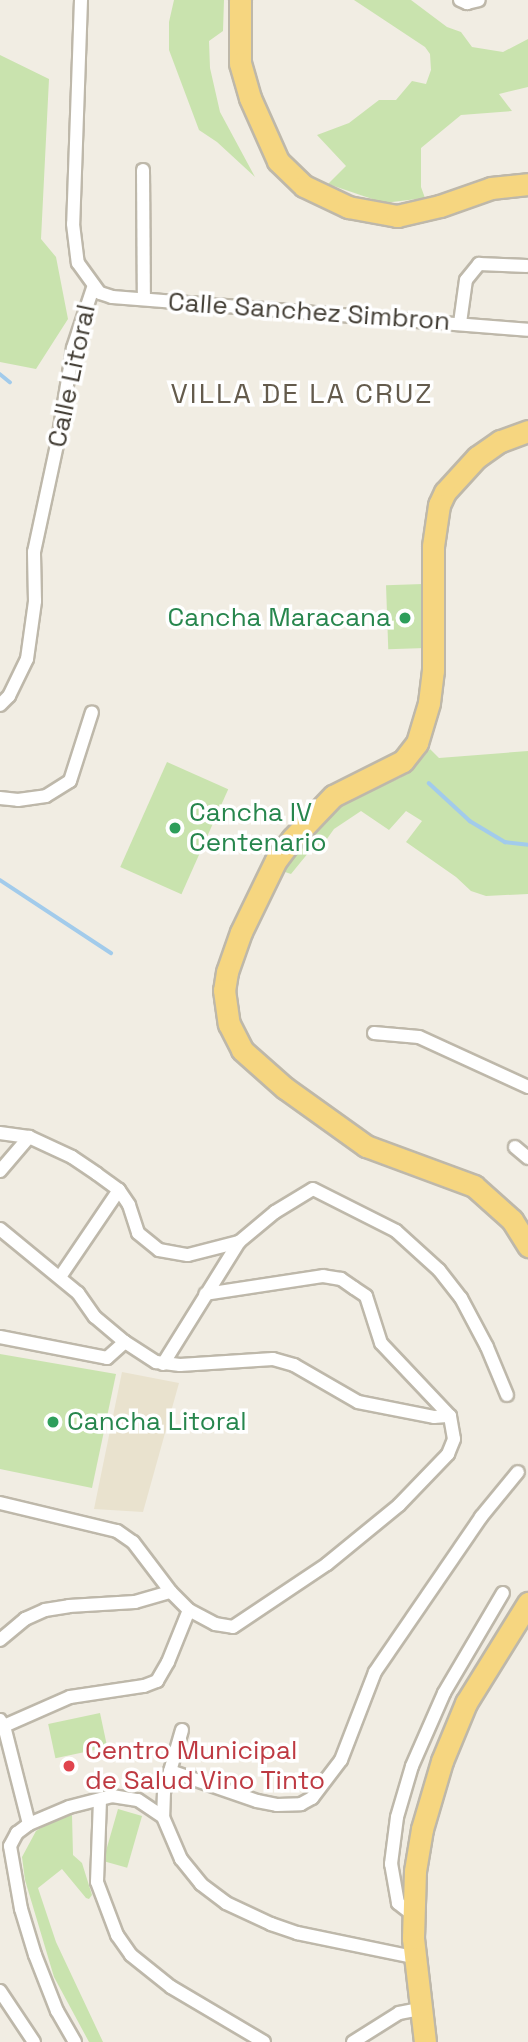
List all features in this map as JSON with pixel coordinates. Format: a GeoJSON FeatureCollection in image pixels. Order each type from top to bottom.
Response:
{"type":"FeatureCollection","features":[{"type":"Feature","properties":{"kind":"highway"},"geometry":{"type":"LineString","coordinates":[[240,0],[240,63],[250,98],[278,161],[304,186],[348,207],[397,216],[440,206],[491,188],[528,184]]}},
{"type":"Feature","properties":{"kind":"highway"},"geometry":{"type":"LineString","coordinates":[[528,430],[499,440],[477,457],[445,492],[439,505],[433,546],[433,670],[429,703],[417,743],[397,765],[333,796],[292,839],[276,860],[241,932],[227,972],[225,990],[229,1024],[242,1050],[292,1094],[366,1146],[474,1186],[512,1220],[528,1246]]}},
{"type":"Feature","properties":{"kind":"highway"},"geometry":{"type":"LineString","coordinates":[[425,2042],[413,1957],[412,1914],[422,1829],[442,1761],[466,1703],[528,1603]]}},
{"type":"Feature","properties":{"kind":"street","name":"Calle Litoral"},"geometry":{"type":"LineString","coordinates":[[0,705],[9,696],[27,659],[35,601],[34,552],[58,440],[73,348],[93,288],[78,263],[73,224],[81,0]]}},
{"type":"Feature","properties":{"kind":"street"},"geometry":{"type":"LineString","coordinates":[[460,0],[467,4],[479,0]]}},
{"type":"Feature","properties":{"kind":"street"},"geometry":{"type":"LineString","coordinates":[[143,170],[144,299]]}},
{"type":"Feature","properties":{"kind":"street"},"geometry":{"type":"LineString","coordinates":[[460,323],[466,281],[479,264],[527,266]]}},
{"type":"Feature","properties":{"kind":"street","name":"Calle Sanchez Simbron"},"geometry":{"type":"LineString","coordinates":[[93,288],[112,297],[528,330]]}},
{"type":"Feature","properties":{"kind":"street"},"geometry":{"type":"LineString","coordinates":[[0,798],[18,800],[46,796],[70,781],[92,712]]}},
{"type":"Feature","properties":{"kind":"street"},"geometry":{"type":"LineString","coordinates":[[374,1033],[419,1037],[528,1087]]}},
{"type":"Feature","properties":{"kind":"street"},"geometry":{"type":"LineString","coordinates":[[0,1133],[29,1137],[72,1157],[120,1190],[129,1205],[138,1233],[159,1250],[188,1255],[239,1242]]}},
{"type":"Feature","properties":{"kind":"street"},"geometry":{"type":"LineString","coordinates":[[0,1171],[29,1137]]}},
{"type":"Feature","properties":{"kind":"street"},"geometry":{"type":"LineString","coordinates":[[516,1147],[528,1158]]}},
{"type":"Feature","properties":{"kind":"street"},"geometry":{"type":"LineString","coordinates":[[163,1364],[239,1242],[275,1212],[313,1189],[396,1231],[439,1270],[466,1308],[488,1347],[507,1395]]}},
{"type":"Feature","properties":{"kind":"street"},"geometry":{"type":"LineString","coordinates":[[60,1277],[120,1190]]}},
{"type":"Feature","properties":{"kind":"street"},"geometry":{"type":"LineString","coordinates":[[0,1229],[78,1293],[95,1317],[125,1342],[163,1364],[273,1359],[294,1365],[358,1402],[434,1417],[450,1416]]}},
{"type":"Feature","properties":{"kind":"street"},"geometry":{"type":"LineString","coordinates":[[0,1503],[117,1531],[132,1542],[189,1610],[222,1627],[238,1625],[327,1564],[399,1505],[448,1454],[454,1439],[450,1416],[381,1343],[366,1296],[341,1279],[306,1276],[205,1294]]}},
{"type":"Feature","properties":{"kind":"street"},"geometry":{"type":"LineString","coordinates":[[0,1337],[107,1358],[125,1342]]}},
{"type":"Feature","properties":{"kind":"street"},"geometry":{"type":"LineString","coordinates":[[170,1771],[267,1803],[301,1804],[312,1798],[341,1760],[375,1672],[481,1517],[518,1472]]}},
{"type":"Feature","properties":{"kind":"street"},"geometry":{"type":"LineString","coordinates":[[3,1632],[34,1614],[56,1608],[135,1602],[172,1592]]}},
{"type":"Feature","properties":{"kind":"street"},"geometry":{"type":"LineString","coordinates":[[412,1914],[398,1903],[391,1864],[397,1817],[412,1766],[444,1693],[503,1593]]}},
{"type":"Feature","properties":{"kind":"street"},"geometry":{"type":"LineString","coordinates":[[29,1824],[2,1723],[70,1697],[144,1686],[157,1681],[169,1662],[189,1610]]}},
{"type":"Feature","properties":{"kind":"street"},"geometry":{"type":"LineString","coordinates":[[182,1730],[164,1792],[163,1817],[173,1844],[188,1869],[213,1895],[240,1912],[297,1933],[413,1957]]}},
{"type":"Feature","properties":{"kind":"street"},"geometry":{"type":"LineString","coordinates":[[75,2042],[57,2011],[35,1955],[5,1842],[29,1824],[69,1807],[112,1796],[138,1800],[163,1817]]}},
{"type":"Feature","properties":{"kind":"street"},"geometry":{"type":"LineString","coordinates":[[100,1800],[97,1882],[117,1935],[131,1955],[171,1987],[264,2042]]}},
{"type":"Feature","properties":{"kind":"street"},"geometry":{"type":"LineString","coordinates":[[0,1991],[34,2042]]}},
{"type":"Feature","properties":{"kind":"street"},"geometry":{"type":"LineString","coordinates":[[353,2042],[400,2013],[420,2009]]}},
{"type":"Feature","properties":{"kind":"shaded area"},"geometry":{"type":"Polygon","coordinates":[[[122,1372],[179,1383],[143,1512],[94,1509],[122,1372]]]}},
{"type":"Feature","properties":{"kind":"green space"},"geometry":{"type":"Polygon","coordinates":[[[174,0],[224,0],[223,31],[209,41],[210,68],[220,112],[255,177],[217,142],[199,130],[169,50],[169,22],[174,0]]]}},
{"type":"Feature","properties":{"kind":"green space"},"geometry":{"type":"Polygon","coordinates":[[[354,0],[411,0],[447,27],[461,32],[472,47],[503,52],[528,39],[528,87],[499,94],[512,111],[461,115],[421,148],[421,187],[425,198],[384,203],[328,184],[346,166],[317,135],[349,123],[379,100],[396,100],[412,81],[426,84],[431,70],[430,54],[425,47],[354,0]]]}},
{"type":"Feature","properties":{"kind":"green space"},"geometry":{"type":"Polygon","coordinates":[[[0,55],[49,79],[41,239],[56,257],[68,319],[36,369],[0,362],[0,55]]]}},
{"type":"Feature","properties":{"kind":"green space","name":"Cancha Maracana"},"geometry":{"type":"Polygon","coordinates":[[[423,584],[425,648],[388,649],[386,585],[423,584]]]}},
{"type":"Feature","properties":{"kind":"green space"},"geometry":{"type":"Polygon","coordinates":[[[430,749],[439,758],[528,751],[528,894],[486,896],[471,891],[456,877],[406,842],[422,821],[406,811],[389,830],[361,811],[334,829],[319,850],[313,847],[291,874],[282,871],[299,840],[320,819],[360,794],[400,778],[415,767],[430,749]]]}},
{"type":"Feature","properties":{"kind":"green space","name":"Cancha IV Centenario"},"geometry":{"type":"Polygon","coordinates":[[[167,762],[228,789],[181,894],[120,867],[167,762]]]}},
{"type":"Feature","properties":{"kind":"green space","name":"Cancha Litoral"},"geometry":{"type":"Polygon","coordinates":[[[0,1354],[116,1374],[92,1488],[0,1469],[0,1354]]]}},
{"type":"Feature","properties":{"kind":"green space"},"geometry":{"type":"Polygon","coordinates":[[[100,1713],[107,1747],[55,1758],[48,1724],[100,1713]]]}},
{"type":"Feature","properties":{"kind":"green space"},"geometry":{"type":"Polygon","coordinates":[[[118,1809],[142,1816],[127,1868],[103,1861],[118,1809]]]}},
{"type":"Feature","properties":{"kind":"green space"},"geometry":{"type":"Polygon","coordinates":[[[72,1815],[73,1855],[82,1863],[92,1895],[89,1899],[86,1898],[62,1869],[38,1888],[56,1942],[103,2042],[89,2042],[54,1977],[25,1880],[22,1857],[36,1831],[54,1820],[72,1815]]]}},
{"type":"Feature","properties":{"kind":"waterway"},"geometry":{"type":"LineString","coordinates":[[0,374],[10,382]]}},
{"type":"Feature","properties":{"kind":"waterway"},"geometry":{"type":"LineString","coordinates":[[429,783],[470,821],[505,842],[528,845]]}},
{"type":"Feature","properties":{"kind":"waterway"},"geometry":{"type":"LineString","coordinates":[[0,880],[111,953]]}},
{"type":"Feature","properties":{"kind":"place","name":"Cancha Maracana"},"geometry":{"type":"Point","coordinates":[405,618]}},
{"type":"Feature","properties":{"kind":"place","name":"Cancha IV Centenario"},"geometry":{"type":"Point","coordinates":[175,828]}},
{"type":"Feature","properties":{"kind":"place","name":"Cancha Litoral"},"geometry":{"type":"Point","coordinates":[53,1422]}},
{"type":"Feature","properties":{"kind":"place","name":"Centro Municipal de Salud Vino Tinto"},"geometry":{"type":"Point","coordinates":[69,1766]}},
{"type":"Feature","properties":{"kind":"district","name":"VILLA DE LA CRUZ"},"geometry":{"type":"Point","coordinates":[302,393]}}]}
